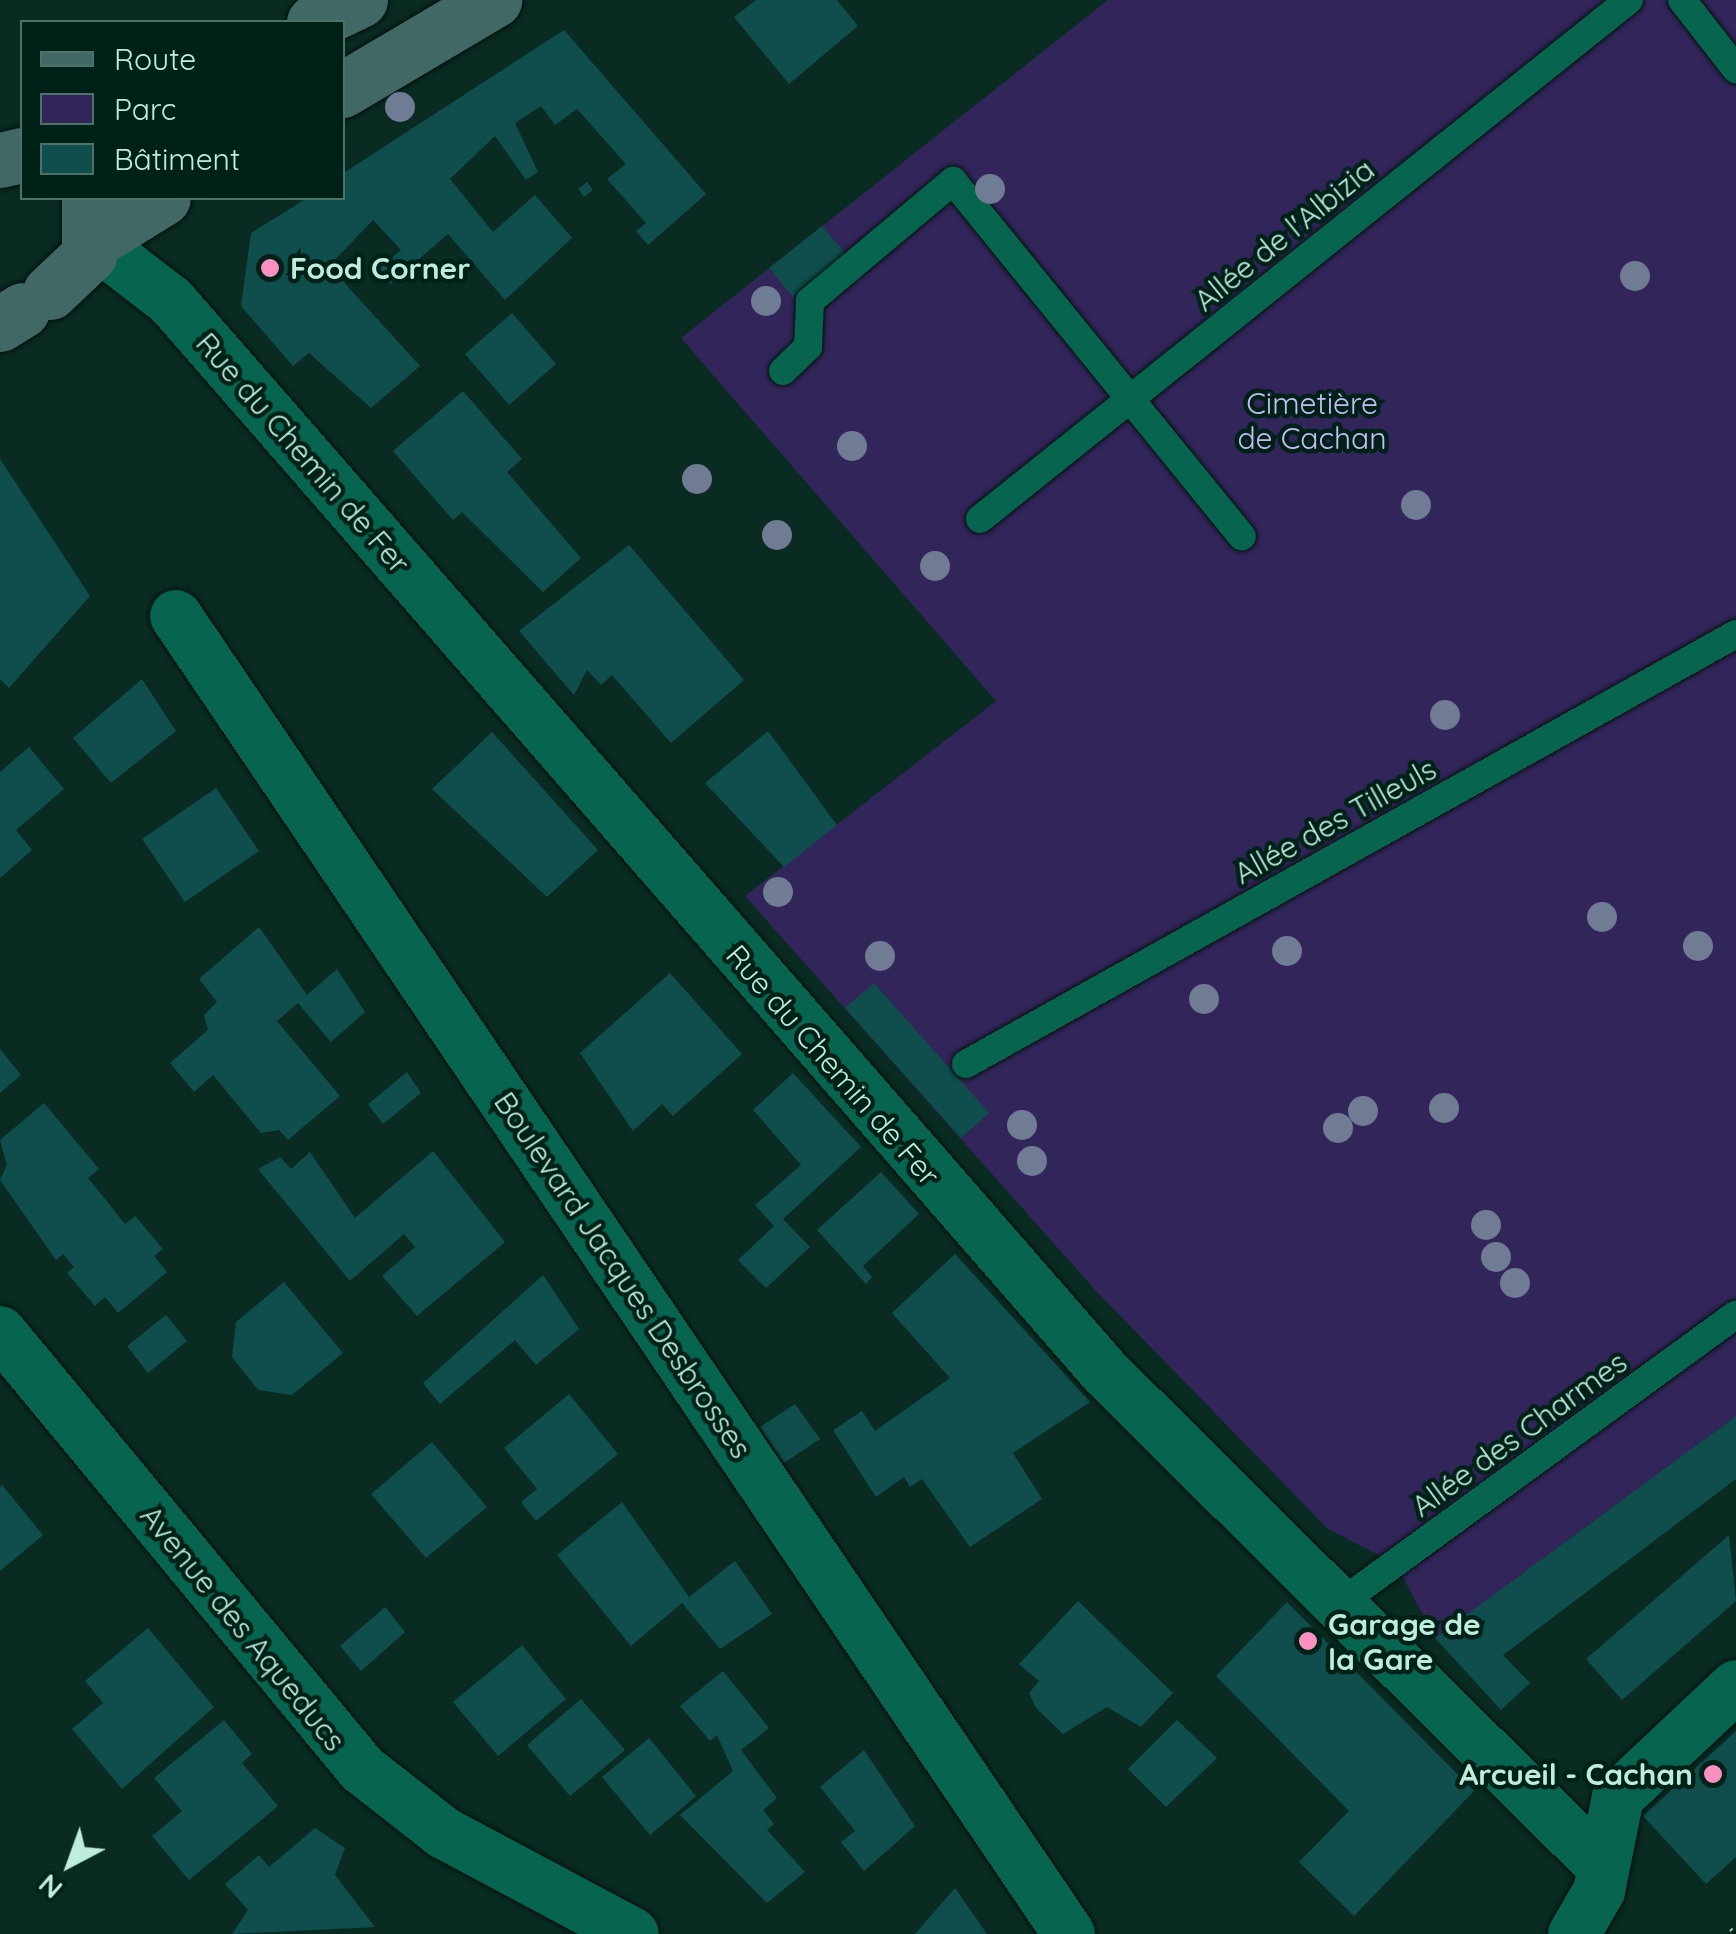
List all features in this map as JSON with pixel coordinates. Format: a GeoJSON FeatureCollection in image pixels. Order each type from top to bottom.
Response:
{"type":"FeatureCollection","features":[{"type":"Feature","properties":{"kind":"street"},"geometry":{"type":"LineString","coordinates":[[318,20],[360,0]]}},
{"type":"Feature","properties":{"kind":"street"},"geometry":{"type":"LineString","coordinates":[[345,88],[494,0]]}},
{"type":"Feature","properties":{"kind":"street"},"geometry":{"type":"LineString","coordinates":[[24,309],[80,268],[91,219],[156,200]]}},
{"type":"Feature","properties":{"kind":"street","name":"Rue du Chemin de Fer"},"geometry":{"type":"LineString","coordinates":[[91,219],[172,301],[1104,1371],[1601,1865]]}},
{"type":"Feature","properties":{"kind":"street","name":"Boulevard Jacques Desbrosses"},"geometry":{"type":"LineString","coordinates":[[176,616],[1069,1934]]}},
{"type":"Feature","properties":{"kind":"street","name":"Avenue des Aqueducs"},"geometry":{"type":"LineString","coordinates":[[0,1332],[362,1769],[444,1833],[633,1934]]}},
{"type":"Feature","properties":{"kind":"street"},"geometry":{"type":"LineString","coordinates":[[1574,1934],[1592,1909],[1618,1797],[1736,1686]]}},
{"type":"Feature","properties":{"kind":"lane","name":"Allée de l'Albizia"},"geometry":{"type":"LineString","coordinates":[[980,520],[1629,0]]}},
{"type":"Feature","properties":{"kind":"lane"},"geometry":{"type":"LineString","coordinates":[[1682,0],[1736,69]]}},
{"type":"Feature","properties":{"kind":"lane"},"geometry":{"type":"LineString","coordinates":[[783,371],[808,347],[810,301],[953,181],[1242,536]]}},
{"type":"Feature","properties":{"kind":"lane","name":"Allée des Tilleuls"},"geometry":{"type":"LineString","coordinates":[[966,1064],[1736,634]]}},
{"type":"Feature","properties":{"kind":"lane","name":"Allée des Charmes"},"geometry":{"type":"LineString","coordinates":[[1339,1604],[1736,1316]]}},
{"type":"Feature","properties":{"kind":"green space","name":"Cimetière de Cachan"},"geometry":{"type":"Polygon","coordinates":[[[1108,0],[1736,0],[1736,1416],[1435,1638],[1396,1564],[1328,1529],[1097,1292],[745,896],[996,701],[681,338],[1108,0]]]}},
{"type":"Feature","properties":{"kind":"building"},"geometry":{"type":"Polygon","coordinates":[[[756,0],[837,0],[858,26],[789,84],[734,17],[756,0]]]}},
{"type":"Feature","properties":{"kind":"building"},"geometry":{"type":"Polygon","coordinates":[[[564,30],[706,194],[648,245],[636,231],[646,223],[607,179],[626,164],[577,109],[555,125],[541,106],[515,123],[538,172],[526,180],[495,136],[450,179],[493,232],[535,195],[572,238],[505,300],[448,234],[390,284],[377,270],[401,250],[373,220],[329,266],[420,366],[371,408],[309,353],[293,366],[241,306],[251,233],[304,200],[345,200],[345,172],[564,30]]]}},
{"type":"Feature","properties":{"kind":"building"},"geometry":{"type":"Polygon","coordinates":[[[587,182],[593,190],[584,197],[578,189],[587,182]]]}},
{"type":"Feature","properties":{"kind":"building"},"geometry":{"type":"Polygon","coordinates":[[[822,226],[846,254],[793,297],[769,268],[822,226]]]}},
{"type":"Feature","properties":{"kind":"building"},"geometry":{"type":"Polygon","coordinates":[[[512,313],[556,364],[509,405],[465,354],[512,313]]]}},
{"type":"Feature","properties":{"kind":"building"},"geometry":{"type":"Polygon","coordinates":[[[463,391],[522,459],[507,472],[581,558],[543,592],[462,512],[453,520],[393,451],[463,391]]]}},
{"type":"Feature","properties":{"kind":"building"},"geometry":{"type":"Polygon","coordinates":[[[0,459],[90,596],[9,688],[0,679],[0,459]]]}},
{"type":"Feature","properties":{"kind":"building"},"geometry":{"type":"Polygon","coordinates":[[[629,545],[744,680],[671,743],[612,675],[601,685],[587,670],[574,695],[519,631],[629,545]]]}},
{"type":"Feature","properties":{"kind":"building"},"geometry":{"type":"Polygon","coordinates":[[[142,679],[176,731],[111,783],[73,738],[142,679]]]}},
{"type":"Feature","properties":{"kind":"building"},"geometry":{"type":"Polygon","coordinates":[[[768,731],[837,825],[784,867],[705,783],[768,731]]]}},
{"type":"Feature","properties":{"kind":"building"},"geometry":{"type":"Polygon","coordinates":[[[492,732],[598,850],[547,897],[432,789],[492,732]]]}},
{"type":"Feature","properties":{"kind":"building"},"geometry":{"type":"Polygon","coordinates":[[[29,747],[64,789],[16,830],[32,850],[0,878],[0,772],[29,747]]]}},
{"type":"Feature","properties":{"kind":"building"},"geometry":{"type":"Polygon","coordinates":[[[216,788],[259,851],[185,902],[142,839],[216,788]]]}},
{"type":"Feature","properties":{"kind":"building"},"geometry":{"type":"Polygon","coordinates":[[[259,927],[307,995],[337,969],[365,1012],[331,1042],[298,1003],[277,1021],[340,1096],[288,1140],[279,1130],[261,1133],[213,1075],[194,1092],[170,1063],[208,1030],[204,1015],[217,1002],[199,979],[259,927]]]}},
{"type":"Feature","properties":{"kind":"building"},"geometry":{"type":"Polygon","coordinates":[[[670,973],[742,1054],[673,1116],[662,1104],[633,1131],[580,1053],[670,973]]]}},
{"type":"Feature","properties":{"kind":"building"},"geometry":{"type":"Polygon","coordinates":[[[874,983],[989,1113],[961,1138],[845,1008],[874,983]]]}},
{"type":"Feature","properties":{"kind":"building"},"geometry":{"type":"Polygon","coordinates":[[[0,1049],[21,1075],[0,1093],[0,1049]]]}},
{"type":"Feature","properties":{"kind":"building"},"geometry":{"type":"Polygon","coordinates":[[[407,1072],[421,1093],[383,1124],[368,1104],[407,1072]]]}},
{"type":"Feature","properties":{"kind":"building"},"geometry":{"type":"Polygon","coordinates":[[[793,1073],[861,1147],[783,1219],[810,1247],[766,1288],[738,1260],[774,1226],[755,1205],[801,1165],[753,1110],[793,1073]]]}},
{"type":"Feature","properties":{"kind":"building"},"geometry":{"type":"Polygon","coordinates":[[[44,1103],[99,1169],[88,1178],[125,1224],[135,1216],[163,1249],[154,1256],[167,1272],[118,1313],[105,1297],[95,1306],[67,1273],[74,1267],[63,1254],[56,1260],[0,1180],[7,1165],[0,1140],[44,1103]]]}},
{"type":"Feature","properties":{"kind":"building"},"geometry":{"type":"Polygon","coordinates":[[[433,1151],[505,1242],[417,1316],[382,1276],[415,1247],[404,1234],[350,1281],[258,1169],[280,1157],[291,1169],[310,1152],[355,1218],[433,1151]]]}},
{"type":"Feature","properties":{"kind":"building"},"geometry":{"type":"Polygon","coordinates":[[[881,1172],[919,1214],[863,1266],[872,1277],[866,1284],[817,1230],[881,1172]]]}},
{"type":"Feature","properties":{"kind":"building"},"geometry":{"type":"Polygon","coordinates":[[[955,1254],[1090,1402],[1013,1453],[1042,1499],[970,1547],[922,1479],[910,1487],[904,1477],[876,1497],[833,1430],[862,1411],[875,1431],[950,1378],[892,1313],[955,1254]]]}},
{"type":"Feature","properties":{"kind":"building"},"geometry":{"type":"Polygon","coordinates":[[[543,1275],[579,1329],[536,1365],[515,1340],[440,1404],[423,1383],[543,1275]]]}},
{"type":"Feature","properties":{"kind":"building"},"geometry":{"type":"Polygon","coordinates":[[[284,1282],[343,1353],[292,1395],[258,1390],[232,1357],[236,1322],[284,1282]]]}},
{"type":"Feature","properties":{"kind":"building"},"geometry":{"type":"Polygon","coordinates":[[[166,1315],[187,1341],[148,1373],[127,1346],[166,1315]]]}},
{"type":"Feature","properties":{"kind":"building"},"geometry":{"type":"Polygon","coordinates":[[[569,1394],[618,1454],[536,1521],[521,1502],[537,1489],[504,1448],[569,1394]]]}},
{"type":"Feature","properties":{"kind":"building"},"geometry":{"type":"Polygon","coordinates":[[[795,1404],[820,1439],[784,1463],[760,1427],[795,1404]]]}},
{"type":"Feature","properties":{"kind":"building"},"geometry":{"type":"Polygon","coordinates":[[[1736,1416],[1736,1479],[1503,1655],[1530,1683],[1501,1710],[1435,1638],[1736,1416]]]}},
{"type":"Feature","properties":{"kind":"building"},"geometry":{"type":"Polygon","coordinates":[[[432,1442],[487,1507],[426,1558],[371,1494],[432,1442]]]}},
{"type":"Feature","properties":{"kind":"building"},"geometry":{"type":"Polygon","coordinates":[[[0,1487],[43,1535],[0,1571],[0,1487]]]}},
{"type":"Feature","properties":{"kind":"building"},"geometry":{"type":"Polygon","coordinates":[[[622,1502],[689,1597],[735,1561],[772,1614],[720,1649],[682,1603],[631,1646],[557,1555],[622,1502]]]}},
{"type":"Feature","properties":{"kind":"building"},"geometry":{"type":"Polygon","coordinates":[[[1729,1535],[1736,1601],[1622,1700],[1586,1659],[1729,1535]]]}},
{"type":"Feature","properties":{"kind":"building"},"geometry":{"type":"Polygon","coordinates":[[[1078,1601],[1173,1693],[1141,1727],[1107,1707],[1063,1734],[1036,1708],[1029,1693],[1039,1681],[1019,1664],[1078,1601]]]}},
{"type":"Feature","properties":{"kind":"building"},"geometry":{"type":"Polygon","coordinates":[[[1287,1602],[1474,1791],[1354,1916],[1299,1862],[1349,1811],[1216,1676],[1287,1602]]]}},
{"type":"Feature","properties":{"kind":"building"},"geometry":{"type":"Polygon","coordinates":[[[385,1607],[405,1632],[361,1671],[340,1646],[385,1607]]]}},
{"type":"Feature","properties":{"kind":"building"},"geometry":{"type":"Polygon","coordinates":[[[148,1628],[214,1707],[122,1789],[72,1729],[103,1703],[85,1681],[148,1628]]]}},
{"type":"Feature","properties":{"kind":"building"},"geometry":{"type":"Polygon","coordinates":[[[522,1645],[566,1699],[498,1756],[453,1702],[522,1645]]]}},
{"type":"Feature","properties":{"kind":"building"},"geometry":{"type":"Polygon","coordinates":[[[723,1671],[769,1728],[741,1750],[777,1798],[763,1810],[774,1824],[767,1830],[805,1872],[767,1903],[680,1815],[733,1771],[717,1735],[710,1741],[680,1706],[723,1671]]]}},
{"type":"Feature","properties":{"kind":"building"},"geometry":{"type":"Polygon","coordinates":[[[581,1699],[625,1750],[570,1796],[527,1745],[581,1699]]]}},
{"type":"Feature","properties":{"kind":"building"},"geometry":{"type":"Polygon","coordinates":[[[224,1720],[252,1754],[242,1763],[278,1806],[189,1880],[152,1836],[182,1811],[154,1778],[224,1720]]]}},
{"type":"Feature","properties":{"kind":"building"},"geometry":{"type":"Polygon","coordinates":[[[1177,1720],[1217,1758],[1166,1807],[1128,1769],[1177,1720]]]}},
{"type":"Feature","properties":{"kind":"building","name":"Arcueil - Cachan"},"geometry":{"type":"Polygon","coordinates":[[[1736,1731],[1736,1857],[1706,1884],[1643,1816],[1736,1731]]]}},
{"type":"Feature","properties":{"kind":"building"},"geometry":{"type":"Polygon","coordinates":[[[649,1738],[696,1796],[650,1835],[602,1777],[649,1738]]]}},
{"type":"Feature","properties":{"kind":"building"},"geometry":{"type":"Polygon","coordinates":[[[864,1750],[915,1826],[864,1871],[841,1842],[855,1831],[820,1787],[864,1750]]]}},
{"type":"Feature","properties":{"kind":"building"},"geometry":{"type":"Polygon","coordinates":[[[315,1828],[345,1848],[335,1875],[375,1927],[232,1934],[248,1910],[225,1884],[259,1855],[269,1867],[315,1828]]]}},
{"type":"Feature","properties":{"kind":"building"},"geometry":{"type":"Polygon","coordinates":[[[955,1888],[987,1934],[915,1934],[955,1888]]]}},
{"type":"Feature","properties":{"kind":"railway"},"geometry":{"type":"LineString","coordinates":[[1733,1934],[1736,1931]]}},
{"type":"Feature","properties":{"kind":"place","name":"Food Corner"},"geometry":{"type":"Point","coordinates":[270,268]}},
{"type":"Feature","properties":{"kind":"place","name":"Garage de la Gare"},"geometry":{"type":"Point","coordinates":[1308,1641]}},
{"type":"Feature","properties":{"kind":"place","name":"Arcueil - Cachan"},"geometry":{"type":"Point","coordinates":[1713,1774]}}]}
